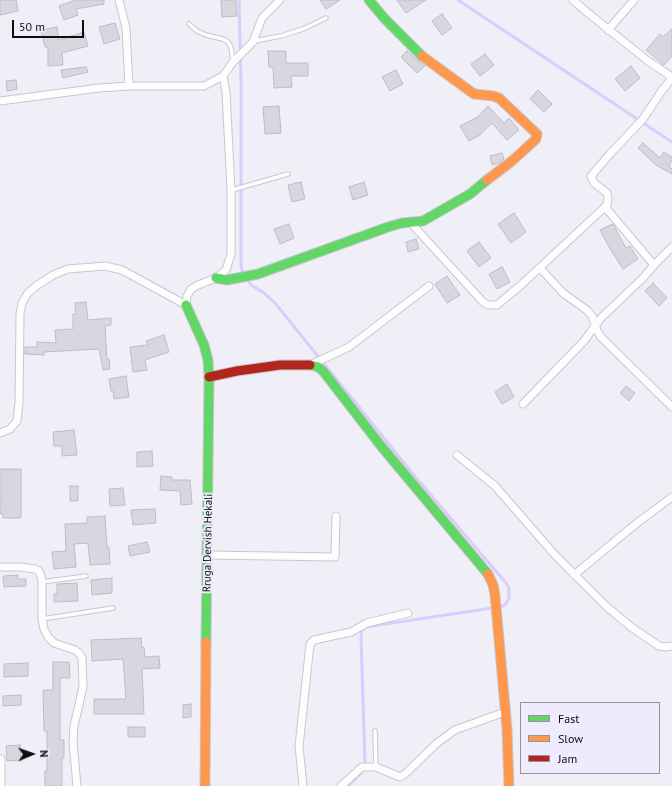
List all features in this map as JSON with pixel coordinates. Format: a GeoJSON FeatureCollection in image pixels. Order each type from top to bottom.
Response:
{"type":"FeatureCollection","features":[{"type":"Feature","properties":{"kind":"street"},"geometry":{"type":"LineString","coordinates":[[119,0],[126,28],[129,86]]}},
{"type":"Feature","properties":{"kind":"street"},"geometry":{"type":"LineString","coordinates":[[0,101],[91,89],[129,86],[204,86],[223,76],[234,60],[251,44],[262,18],[280,0]]}},
{"type":"Feature","properties":{"kind":"street"},"geometry":{"type":"LineString","coordinates":[[216,278],[227,280],[239,279],[258,274],[388,227],[410,222],[423,221],[430,218],[470,194],[512,162],[536,140],[537,134],[499,98],[474,94],[417,52],[368,0]]}},
{"type":"Feature","properties":{"kind":"street"},"geometry":{"type":"LineString","coordinates":[[410,222],[483,302],[488,305],[492,305],[500,303],[605,207],[609,201],[607,193],[594,183],[591,176],[641,122],[672,77],[648,61],[608,30],[573,0]]}},
{"type":"Feature","properties":{"kind":"street"},"geometry":{"type":"LineString","coordinates":[[608,30],[634,0]]}},
{"type":"Feature","properties":{"kind":"street"},"geometry":{"type":"LineString","coordinates":[[0,433],[10,429],[17,422],[19,403],[20,314],[22,303],[28,293],[36,286],[53,275],[68,269],[105,266],[122,270],[186,305],[187,296],[191,289],[216,278],[226,270],[231,254],[231,190],[226,92],[223,76]]}},
{"type":"Feature","properties":{"kind":"street"},"geometry":{"type":"LineString","coordinates":[[605,207],[654,265]]}},
{"type":"Feature","properties":{"kind":"street"},"geometry":{"type":"LineString","coordinates":[[523,404],[584,341],[601,318],[643,278],[672,247]]}},
{"type":"Feature","properties":{"kind":"street"},"geometry":{"type":"LineString","coordinates":[[540,268],[564,294],[588,311],[592,316],[600,336],[672,407]]}},
{"type":"Feature","properties":{"kind":"street"},"geometry":{"type":"LineString","coordinates":[[209,378],[237,371],[280,365],[313,364],[349,347],[429,286]]}},
{"type":"Feature","properties":{"kind":"street","name":"Rruga Dervish Hekali"},"geometry":{"type":"LineString","coordinates":[[186,305],[204,345],[208,360],[209,378],[205,786]]}},
{"type":"Feature","properties":{"kind":"street"},"geometry":{"type":"LineString","coordinates":[[313,364],[323,371],[381,446],[489,575],[495,595],[505,712],[508,786]]}},
{"type":"Feature","properties":{"kind":"street"},"geometry":{"type":"LineString","coordinates":[[457,454],[495,486],[518,514],[574,575],[606,606],[649,640],[659,646],[672,646]]}},
{"type":"Feature","properties":{"kind":"street"},"geometry":{"type":"LineString","coordinates":[[574,575],[637,523],[672,497]]}},
{"type":"Feature","properties":{"kind":"street"},"geometry":{"type":"LineString","coordinates":[[208,555],[335,557],[336,516]]}},
{"type":"Feature","properties":{"kind":"street"},"geometry":{"type":"LineString","coordinates":[[0,567],[20,566],[39,571],[42,582],[42,619],[44,629],[48,637],[54,643],[75,650],[82,658],[83,687],[74,726],[73,742],[77,786]]}},
{"type":"Feature","properties":{"kind":"street"},"geometry":{"type":"LineString","coordinates":[[303,786],[299,746],[310,644],[314,640],[351,632],[367,623],[408,614]]}},
{"type":"Feature","properties":{"kind":"street"},"geometry":{"type":"LineString","coordinates":[[341,786],[362,767],[375,767],[400,777],[413,768],[437,743],[455,730],[505,712]]}},
{"type":"Feature","properties":{"kind":"street"},"geometry":{"type":"LineString","coordinates":[[1,759],[2,786]]}},
{"type":"Feature","properties":{"kind":"lane"},"geometry":{"type":"LineString","coordinates":[[251,44],[304,29],[326,18]]}},
{"type":"Feature","properties":{"kind":"lane"},"geometry":{"type":"LineString","coordinates":[[188,24],[197,31],[228,42],[231,47],[234,60]]}},
{"type":"Feature","properties":{"kind":"lane"},"geometry":{"type":"LineString","coordinates":[[231,190],[288,174]]}},
{"type":"Feature","properties":{"kind":"lane"},"geometry":{"type":"LineString","coordinates":[[42,582],[86,576]]}},
{"type":"Feature","properties":{"kind":"lane"},"geometry":{"type":"LineString","coordinates":[[42,619],[113,608]]}},
{"type":"Feature","properties":{"kind":"lane"},"geometry":{"type":"LineString","coordinates":[[375,731],[375,767]]}},
{"type":"Feature","properties":{"kind":"building"},"geometry":{"type":"Polygon","coordinates":[[[0,0],[16,0],[18,11],[0,15],[0,0]]]}},
{"type":"Feature","properties":{"kind":"building"},"geometry":{"type":"Polygon","coordinates":[[[76,0],[104,0],[104,4],[76,9],[78,15],[64,20],[59,6],[76,0]]]}},
{"type":"Feature","properties":{"kind":"building"},"geometry":{"type":"Polygon","coordinates":[[[221,0],[236,0],[237,16],[222,17],[221,0]]]}},
{"type":"Feature","properties":{"kind":"building"},"geometry":{"type":"Polygon","coordinates":[[[320,0],[340,0],[326,9],[320,0]]]}},
{"type":"Feature","properties":{"kind":"building"},"geometry":{"type":"Polygon","coordinates":[[[397,0],[426,0],[406,13],[397,0]]]}},
{"type":"Feature","properties":{"kind":"building"},"geometry":{"type":"Polygon","coordinates":[[[442,14],[452,28],[442,35],[432,21],[442,14]]]}},
{"type":"Feature","properties":{"kind":"building"},"geometry":{"type":"Polygon","coordinates":[[[115,23],[120,39],[104,44],[99,27],[115,23]]]}},
{"type":"Feature","properties":{"kind":"building"},"geometry":{"type":"Polygon","coordinates":[[[57,27],[59,40],[84,32],[88,46],[62,53],[63,65],[48,66],[48,47],[45,47],[41,30],[57,27]]]}},
{"type":"Feature","properties":{"kind":"building"},"geometry":{"type":"Polygon","coordinates":[[[672,29],[672,56],[664,65],[646,50],[660,34],[663,37],[672,29]]]}},
{"type":"Feature","properties":{"kind":"building"},"geometry":{"type":"Polygon","coordinates":[[[268,51],[286,51],[286,63],[308,63],[308,76],[291,76],[292,87],[274,88],[273,67],[269,67],[268,51]]]}},
{"type":"Feature","properties":{"kind":"building"},"geometry":{"type":"Polygon","coordinates":[[[407,51],[425,66],[417,73],[401,57],[407,51]]]}},
{"type":"Feature","properties":{"kind":"building"},"geometry":{"type":"Polygon","coordinates":[[[485,54],[494,65],[480,76],[471,64],[485,54]]]}},
{"type":"Feature","properties":{"kind":"building"},"geometry":{"type":"Polygon","coordinates":[[[631,66],[640,78],[625,91],[615,79],[631,66]]]}},
{"type":"Feature","properties":{"kind":"building"},"geometry":{"type":"Polygon","coordinates":[[[86,67],[88,72],[63,78],[61,70],[86,67]]]}},
{"type":"Feature","properties":{"kind":"building"},"geometry":{"type":"Polygon","coordinates":[[[396,70],[403,84],[390,91],[382,77],[396,70]]]}},
{"type":"Feature","properties":{"kind":"building"},"geometry":{"type":"Polygon","coordinates":[[[16,80],[17,89],[7,91],[6,81],[16,80]]]}},
{"type":"Feature","properties":{"kind":"building"},"geometry":{"type":"Polygon","coordinates":[[[538,90],[552,104],[544,112],[530,99],[538,90]]]}},
{"type":"Feature","properties":{"kind":"building"},"geometry":{"type":"Polygon","coordinates":[[[279,106],[281,133],[265,134],[263,107],[279,106]]]}},
{"type":"Feature","properties":{"kind":"building"},"geometry":{"type":"Polygon","coordinates":[[[488,106],[504,123],[509,118],[519,130],[507,140],[492,123],[480,135],[469,141],[460,126],[478,117],[488,106]]]}},
{"type":"Feature","properties":{"kind":"building"},"geometry":{"type":"Polygon","coordinates":[[[643,143],[660,158],[664,152],[672,157],[669,166],[672,169],[672,174],[656,165],[638,148],[643,143]]]}},
{"type":"Feature","properties":{"kind":"building"},"geometry":{"type":"Polygon","coordinates":[[[502,153],[504,159],[499,163],[492,165],[490,156],[502,153]]]}},
{"type":"Feature","properties":{"kind":"building"},"geometry":{"type":"Polygon","coordinates":[[[301,182],[305,199],[292,202],[288,185],[301,182]]]}},
{"type":"Feature","properties":{"kind":"building"},"geometry":{"type":"Polygon","coordinates":[[[364,182],[368,195],[353,200],[349,187],[364,182]]]}},
{"type":"Feature","properties":{"kind":"building"},"geometry":{"type":"Polygon","coordinates":[[[514,213],[526,232],[511,243],[498,224],[514,213]]]}},
{"type":"Feature","properties":{"kind":"building"},"geometry":{"type":"Polygon","coordinates":[[[289,224],[294,238],[280,244],[274,229],[289,224]]]}},
{"type":"Feature","properties":{"kind":"building"},"geometry":{"type":"Polygon","coordinates":[[[613,224],[626,248],[630,246],[638,259],[623,269],[600,230],[613,224]]]}},
{"type":"Feature","properties":{"kind":"building"},"geometry":{"type":"Polygon","coordinates":[[[416,239],[419,249],[408,252],[406,242],[416,239]]]}},
{"type":"Feature","properties":{"kind":"building"},"geometry":{"type":"Polygon","coordinates":[[[479,242],[491,258],[479,267],[467,251],[479,242]]]}},
{"type":"Feature","properties":{"kind":"building"},"geometry":{"type":"Polygon","coordinates":[[[502,267],[510,282],[497,289],[489,274],[502,267]]]}},
{"type":"Feature","properties":{"kind":"building"},"geometry":{"type":"Polygon","coordinates":[[[447,276],[460,295],[447,303],[435,284],[447,276]]]}},
{"type":"Feature","properties":{"kind":"building"},"geometry":{"type":"Polygon","coordinates":[[[653,283],[667,298],[659,306],[645,291],[653,283]]]}},
{"type":"Feature","properties":{"kind":"building"},"geometry":{"type":"Polygon","coordinates":[[[86,302],[88,320],[111,318],[111,325],[105,326],[107,359],[109,359],[110,369],[103,370],[99,349],[44,352],[44,355],[25,354],[25,347],[37,347],[37,342],[56,343],[55,330],[73,329],[73,314],[76,314],[75,303],[86,302]]]}},
{"type":"Feature","properties":{"kind":"building"},"geometry":{"type":"Polygon","coordinates":[[[164,335],[169,352],[145,360],[147,370],[133,372],[130,347],[148,345],[146,341],[164,335]]]}},
{"type":"Feature","properties":{"kind":"building"},"geometry":{"type":"Polygon","coordinates":[[[126,376],[129,397],[114,399],[109,379],[126,376]]]}},
{"type":"Feature","properties":{"kind":"building"},"geometry":{"type":"Polygon","coordinates":[[[507,384],[514,397],[502,404],[495,392],[507,384]]]}},
{"type":"Feature","properties":{"kind":"building"},"geometry":{"type":"Polygon","coordinates":[[[626,386],[635,393],[629,401],[620,393],[626,386]]]}},
{"type":"Feature","properties":{"kind":"building"},"geometry":{"type":"Polygon","coordinates":[[[74,430],[77,455],[62,456],[62,446],[54,446],[53,432],[74,430]]]}},
{"type":"Feature","properties":{"kind":"building"},"geometry":{"type":"Polygon","coordinates":[[[152,451],[153,466],[137,467],[137,452],[152,451]]]}},
{"type":"Feature","properties":{"kind":"building"},"geometry":{"type":"Polygon","coordinates":[[[1,469],[21,469],[21,518],[3,518],[3,514],[0,514],[1,469]]]}},
{"type":"Feature","properties":{"kind":"building"},"geometry":{"type":"Polygon","coordinates":[[[161,476],[172,477],[172,480],[190,480],[192,504],[181,505],[180,491],[160,490],[161,476]]]}},
{"type":"Feature","properties":{"kind":"building"},"geometry":{"type":"Polygon","coordinates":[[[70,486],[78,486],[78,501],[70,501],[70,486]]]}},
{"type":"Feature","properties":{"kind":"building"},"geometry":{"type":"Polygon","coordinates":[[[123,488],[125,505],[110,506],[109,489],[123,488]]]}},
{"type":"Feature","properties":{"kind":"building"},"geometry":{"type":"Polygon","coordinates":[[[155,509],[156,523],[133,525],[131,510],[155,509]]]}},
{"type":"Feature","properties":{"kind":"building"},"geometry":{"type":"Polygon","coordinates":[[[105,516],[107,547],[109,547],[110,564],[90,565],[88,543],[74,544],[76,567],[54,569],[52,552],[66,551],[65,524],[87,523],[87,517],[105,516]]]}},
{"type":"Feature","properties":{"kind":"building"},"geometry":{"type":"Polygon","coordinates":[[[147,542],[150,552],[130,556],[128,546],[147,542]]]}},
{"type":"Feature","properties":{"kind":"building"},"geometry":{"type":"Polygon","coordinates":[[[18,575],[18,579],[26,579],[26,586],[4,587],[3,576],[18,575]]]}},
{"type":"Feature","properties":{"kind":"building"},"geometry":{"type":"Polygon","coordinates":[[[112,578],[112,593],[92,595],[91,580],[112,578]]]}},
{"type":"Feature","properties":{"kind":"building"},"geometry":{"type":"Polygon","coordinates":[[[77,583],[78,601],[54,602],[54,594],[57,594],[57,584],[77,583]]]}},
{"type":"Feature","properties":{"kind":"building"},"geometry":{"type":"Polygon","coordinates":[[[141,638],[145,657],[159,656],[160,668],[142,669],[144,714],[94,714],[94,699],[126,699],[123,659],[92,661],[91,640],[141,638]]]}},
{"type":"Feature","properties":{"kind":"building"},"geometry":{"type":"Polygon","coordinates":[[[53,662],[69,662],[70,678],[60,678],[60,740],[64,740],[64,758],[62,758],[62,786],[45,786],[45,771],[47,771],[47,731],[44,731],[43,690],[53,690],[53,662]]]}},
{"type":"Feature","properties":{"kind":"building"},"geometry":{"type":"Polygon","coordinates":[[[28,663],[28,676],[4,677],[4,664],[28,663]]]}},
{"type":"Feature","properties":{"kind":"building"},"geometry":{"type":"Polygon","coordinates":[[[21,695],[21,705],[3,706],[3,696],[21,695]]]}},
{"type":"Feature","properties":{"kind":"building"},"geometry":{"type":"Polygon","coordinates":[[[191,704],[191,717],[183,718],[183,705],[191,704]]]}},
{"type":"Feature","properties":{"kind":"building"},"geometry":{"type":"Polygon","coordinates":[[[128,727],[145,727],[145,737],[128,737],[128,727]]]}},
{"type":"Feature","properties":{"kind":"building"},"geometry":{"type":"Polygon","coordinates":[[[20,745],[21,760],[7,761],[6,746],[20,745]]]}},
{"type":"Feature","properties":{"kind":"waterway"},"geometry":{"type":"LineString","coordinates":[[239,0],[241,79],[241,267],[243,273],[251,285],[264,293],[275,303],[413,474],[506,583],[509,588],[509,598],[505,605],[500,607]]}},
{"type":"Feature","properties":{"kind":"waterway"},"geometry":{"type":"LineString","coordinates":[[458,0],[672,142]]}},
{"type":"Feature","properties":{"kind":"waterway"},"geometry":{"type":"LineString","coordinates":[[365,767],[362,629],[366,627],[492,608]]}},
{"type":"Feature","properties":{"kind":"waterway"},"geometry":{"type":"LineString","coordinates":[[348,786],[362,772]]}},
{"type":"Feature","properties":{"kind":"traffic: fast"},"geometry":{"type":"LineString","coordinates":[[369,0],[384,18],[422,56]]}},
{"type":"Feature","properties":{"kind":"traffic: fast"},"geometry":{"type":"LineString","coordinates":[[216,278],[227,280],[258,274],[388,227],[402,223],[423,221],[470,194],[487,180]]}},
{"type":"Feature","properties":{"kind":"traffic: fast"},"geometry":{"type":"LineString","coordinates":[[186,305],[204,345],[208,360],[206,642]]}},
{"type":"Feature","properties":{"kind":"traffic: fast"},"geometry":{"type":"LineString","coordinates":[[310,365],[318,367],[323,371],[381,446],[488,574]]}},
{"type":"Feature","properties":{"kind":"traffic: slow"},"geometry":{"type":"LineString","coordinates":[[422,56],[474,94],[499,98],[537,134],[536,139],[512,161],[487,180]]}},
{"type":"Feature","properties":{"kind":"traffic: slow"},"geometry":{"type":"LineString","coordinates":[[488,574],[493,585],[495,595],[507,729],[509,786]]}},
{"type":"Feature","properties":{"kind":"traffic: slow"},"geometry":{"type":"LineString","coordinates":[[205,786],[206,642]]}},
{"type":"Feature","properties":{"kind":"traffic: jam"},"geometry":{"type":"LineString","coordinates":[[209,377],[237,371],[280,365],[310,365]]}}]}
